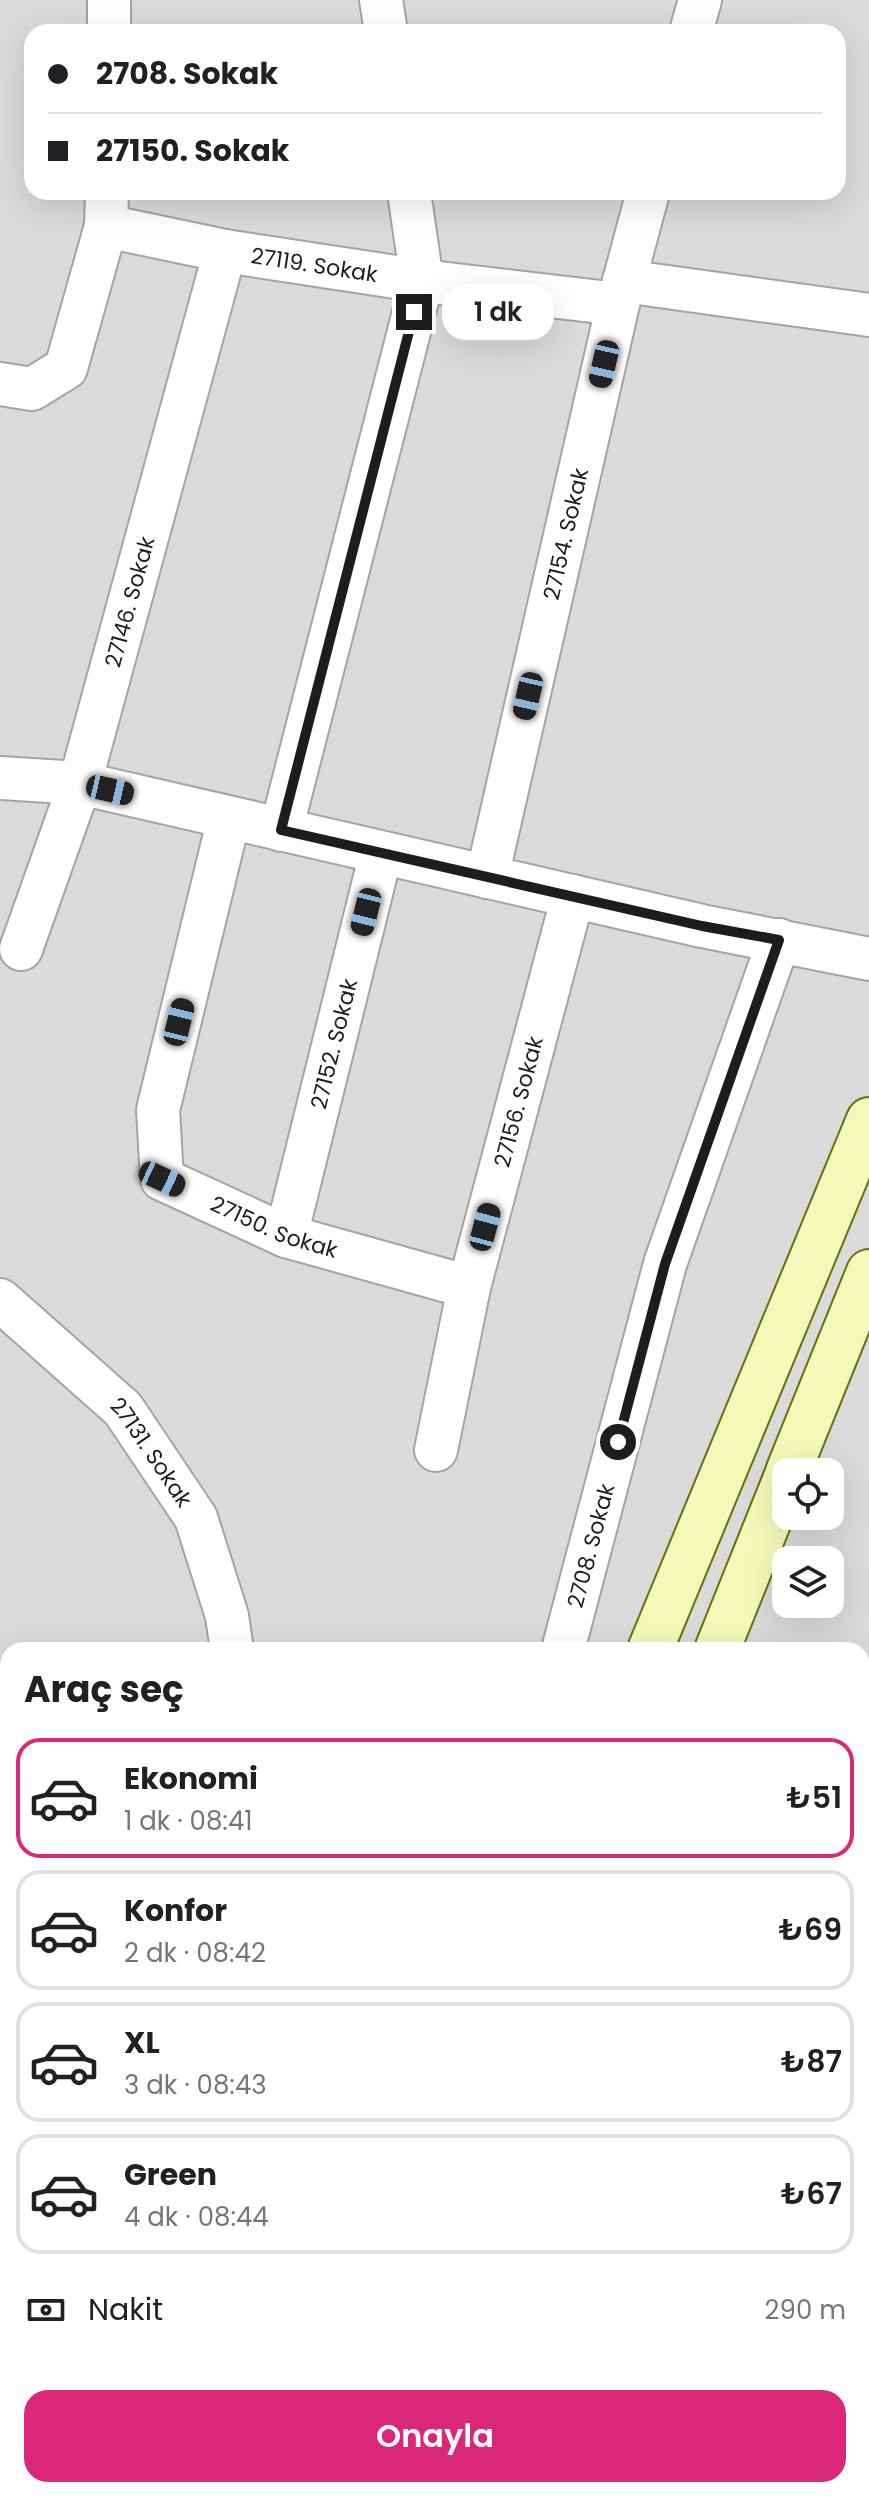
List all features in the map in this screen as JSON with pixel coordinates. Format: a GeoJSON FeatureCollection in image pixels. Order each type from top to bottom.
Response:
{"type":"FeatureCollection","features":[{"type":"Feature","properties":{"kind":"street"},"geometry":{"type":"LineString","coordinates":[[109,0],[109,24]]}},
{"type":"Feature","properties":{"kind":"street"},"geometry":{"type":"LineString","coordinates":[[381,0],[385,24]]}},
{"type":"Feature","properties":{"kind":"street"},"geometry":{"type":"LineString","coordinates":[[693,24],[700,0]]}},
{"type":"Feature","properties":{"kind":"street"},"geometry":{"type":"LineString","coordinates":[[281,830],[422,281],[410,200]]}},
{"type":"Feature","properties":{"kind":"street","name":"27154. Sokak"},"geometry":{"type":"LineString","coordinates":[[487,877],[621,292],[646,200]]}},
{"type":"Feature","properties":{"kind":"street"},"geometry":{"type":"LineString","coordinates":[[0,384],[32,389],[66,368],[107,209]]}},
{"type":"Feature","properties":{"kind":"street","name":"27119. Sokak"},"geometry":{"type":"LineString","coordinates":[[107,209],[225,251],[422,281],[621,292],[869,315]]}},
{"type":"Feature","properties":{"kind":"street","name":"27146. Sokak"},"geometry":{"type":"LineString","coordinates":[[21,949],[80,783],[225,251]]}},
{"type":"Feature","properties":{"kind":"street"},"geometry":{"type":"LineString","coordinates":[[0,778],[80,783],[487,877],[869,959]]}},
{"type":"Feature","properties":{"kind":"street","name":"27150. Sokak"},"geometry":{"type":"LineString","coordinates":[[229,818],[158,1110],[162,1179],[286,1236],[469,1287]]}},
{"type":"Feature","properties":{"kind":"street","name":"27152. Sokak"},"geometry":{"type":"LineString","coordinates":[[286,1236],[381,853]]}},
{"type":"Feature","properties":{"kind":"street","name":"27156. Sokak"},"geometry":{"type":"LineString","coordinates":[[436,1450],[469,1287],[573,896]]}},
{"type":"Feature","properties":{"kind":"street","name":"2708. Sokak"},"geometry":{"type":"LineString","coordinates":[[565,1642],[665,1264],[779,940]]}},
{"type":"Feature","properties":{"kind":"street"},"geometry":{"type":"LineString","coordinates":[[653,1642],[869,1120]]}},
{"type":"Feature","properties":{"kind":"street"},"geometry":{"type":"LineString","coordinates":[[794,1458],[869,1272]]}},
{"type":"Feature","properties":{"kind":"street","name":"27131. Sokak"},"geometry":{"type":"LineString","coordinates":[[0,1300],[123,1409],[196,1518],[227,1616],[231,1642]]}},
{"type":"Feature","properties":{"kind":"street"},"geometry":{"type":"LineString","coordinates":[[720,1642],[772,1513]]}},
{"type":"Feature","properties":{"kind":"shaded area"},"geometry":{"type":"Polygon","coordinates":[[[0,0],[869,0],[869,1642],[0,1642],[0,0]]]}},
{"type":"Feature","properties":{"kind":"route"},"geometry":{"type":"LineString","coordinates":[[414,312],[281,830],[702,926],[779,940],[665,1264],[618,1442]]}}]}
